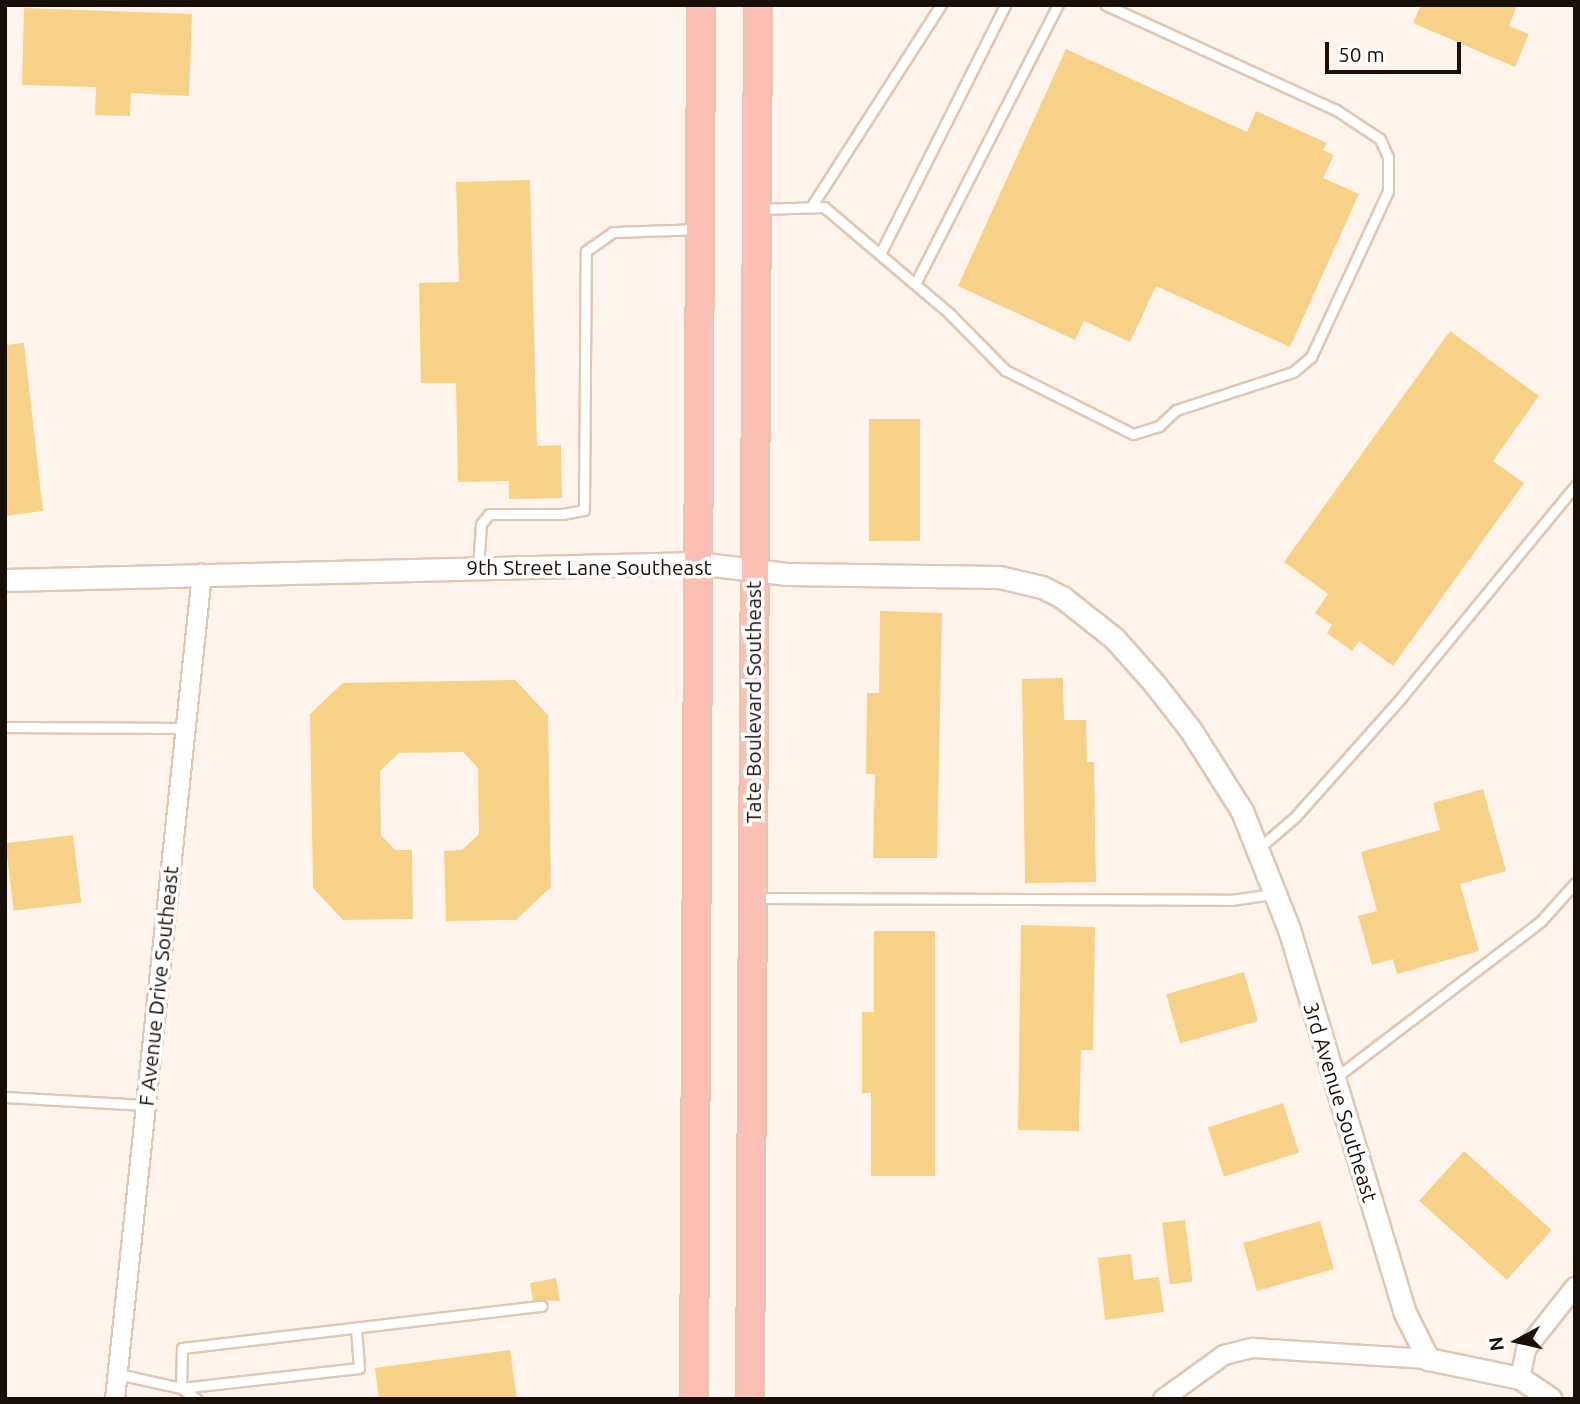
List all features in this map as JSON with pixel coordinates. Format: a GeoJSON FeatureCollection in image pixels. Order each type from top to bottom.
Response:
{"type":"FeatureCollection","features":[{"type":"Feature","properties":{"kind":"main road"},"geometry":{"type":"LineString","coordinates":[[694,1399],[701,5]]}},
{"type":"Feature","properties":{"kind":"main road","name":"Tate Boulevard Southeast"},"geometry":{"type":"LineString","coordinates":[[750,1399],[754,898],[752,570],[758,209],[758,5]]}},
{"type":"Feature","properties":{"kind":"street","name":"9th Street Lane Southeast"},"geometry":{"type":"LineString","coordinates":[[5,580],[697,563],[752,570],[999,577],[1042,587],[1062,597],[1114,638],[1160,690],[1213,761],[1257,846]]}},
{"type":"Feature","properties":{"kind":"street","name":"F Avenue Drive Southeast"},"geometry":{"type":"LineString","coordinates":[[115,1399],[202,574]]}},
{"type":"Feature","properties":{"kind":"street","name":"3rd Avenue Southeast"},"geometry":{"type":"LineString","coordinates":[[1257,846],[1276,893],[1404,1311],[1428,1359]]}},
{"type":"Feature","properties":{"kind":"street"},"geometry":{"type":"LineString","coordinates":[[1520,1378],[1526,1349],[1575,1287]]}},
{"type":"Feature","properties":{"kind":"street"},"geometry":{"type":"LineString","coordinates":[[1163,1399],[1224,1355],[1253,1348],[1428,1359],[1520,1378],[1550,1399]]}},
{"type":"Feature","properties":{"kind":"lane"},"geometry":{"type":"LineString","coordinates":[[813,204],[941,5]]}},
{"type":"Feature","properties":{"kind":"lane"},"geometry":{"type":"LineString","coordinates":[[880,254],[1004,5]]}},
{"type":"Feature","properties":{"kind":"lane"},"geometry":{"type":"LineString","coordinates":[[915,284],[1058,5]]}},
{"type":"Feature","properties":{"kind":"lane"},"geometry":{"type":"LineString","coordinates":[[758,209],[813,204],[824,207],[915,284],[1006,370],[1133,434],[1159,426],[1175,410],[1293,372],[1311,357],[1388,191],[1388,157],[1380,139],[1336,110],[1106,5]]}},
{"type":"Feature","properties":{"kind":"lane"},"geometry":{"type":"LineString","coordinates":[[478,568],[481,524],[489,514],[562,514],[584,510],[586,251],[613,232],[699,229]]}},
{"type":"Feature","properties":{"kind":"lane"},"geometry":{"type":"LineString","coordinates":[[1257,846],[1295,817],[1401,699],[1575,486]]}},
{"type":"Feature","properties":{"kind":"lane"},"geometry":{"type":"LineString","coordinates":[[5,727],[185,729]]}},
{"type":"Feature","properties":{"kind":"lane"},"geometry":{"type":"LineString","coordinates":[[1334,1079],[1541,921],[1575,883]]}},
{"type":"Feature","properties":{"kind":"lane"},"geometry":{"type":"LineString","coordinates":[[754,898],[1220,901],[1276,893]]}},
{"type":"Feature","properties":{"kind":"lane"},"geometry":{"type":"LineString","coordinates":[[5,1097],[145,1105]]}},
{"type":"Feature","properties":{"kind":"lane"},"geometry":{"type":"LineString","coordinates":[[181,1388],[182,1348],[542,1306]]}},
{"type":"Feature","properties":{"kind":"lane"},"geometry":{"type":"LineString","coordinates":[[118,1374],[181,1388],[359,1368],[356,1328]]}},
{"type":"Feature","properties":{"kind":"lane"},"geometry":{"type":"LineString","coordinates":[[181,1388],[197,1399]]}},
{"type":"Feature","properties":{"kind":"building"},"geometry":{"type":"Polygon","coordinates":[[[1421,5],[1517,5],[1509,26],[1529,34],[1515,67],[1413,23],[1421,5]]]}},
{"type":"Feature","properties":{"kind":"building"},"geometry":{"type":"Polygon","coordinates":[[[24,8],[192,14],[189,96],[131,93],[130,116],[95,115],[96,87],[22,85],[24,8]]]}},
{"type":"Feature","properties":{"kind":"building"},"geometry":{"type":"Polygon","coordinates":[[[1066,49],[1247,132],[1256,111],[1327,143],[1323,150],[1334,155],[1323,178],[1359,194],[1290,347],[1156,286],[1130,342],[1084,321],[1075,340],[958,286],[1066,49]]]}},
{"type":"Feature","properties":{"kind":"building"},"geometry":{"type":"Polygon","coordinates":[[[530,180],[537,446],[561,445],[562,498],[509,499],[509,481],[458,482],[456,383],[421,383],[419,283],[459,282],[456,182],[530,180]]]}},
{"type":"Feature","properties":{"kind":"building"},"geometry":{"type":"Polygon","coordinates":[[[1450,331],[1539,396],[1493,461],[1524,483],[1393,666],[1359,641],[1352,651],[1327,633],[1332,625],[1315,613],[1328,594],[1284,562],[1450,331]]]}},
{"type":"Feature","properties":{"kind":"building"},"geometry":{"type":"Polygon","coordinates":[[[24,343],[43,511],[5,516],[5,345],[24,343]]]}},
{"type":"Feature","properties":{"kind":"building"},"geometry":{"type":"Polygon","coordinates":[[[869,419],[920,419],[920,541],[869,541],[869,419]]]}},
{"type":"Feature","properties":{"kind":"building"},"geometry":{"type":"Polygon","coordinates":[[[880,611],[942,613],[937,858],[873,858],[875,774],[866,774],[867,693],[879,693],[880,611]]]}},
{"type":"Feature","properties":{"kind":"building"},"geometry":{"type":"Polygon","coordinates":[[[1063,678],[1064,720],[1086,720],[1087,762],[1094,762],[1096,882],[1025,883],[1022,679],[1063,678]]]}},
{"type":"Feature","properties":{"kind":"building"},"geometry":{"type":"Polygon","coordinates":[[[515,680],[548,715],[551,887],[516,920],[446,921],[444,851],[462,850],[479,834],[478,768],[463,752],[399,753],[380,771],[381,835],[395,850],[412,850],[413,919],[343,920],[313,888],[310,714],[343,683],[515,680]]]}},
{"type":"Feature","properties":{"kind":"building"},"geometry":{"type":"Polygon","coordinates":[[[1483,789],[1506,871],[1460,884],[1479,951],[1397,974],[1393,959],[1372,965],[1358,916],[1377,911],[1361,852],[1440,830],[1433,803],[1483,789]]]}},
{"type":"Feature","properties":{"kind":"building"},"geometry":{"type":"Polygon","coordinates":[[[73,835],[81,902],[14,911],[6,843],[73,835]]]}},
{"type":"Feature","properties":{"kind":"building"},"geometry":{"type":"Polygon","coordinates":[[[1021,925],[1095,927],[1093,1050],[1081,1050],[1079,1131],[1018,1130],[1021,925]]]}},
{"type":"Feature","properties":{"kind":"building"},"geometry":{"type":"Polygon","coordinates":[[[874,931],[935,931],[935,1176],[871,1176],[871,1093],[862,1093],[862,1012],[874,1012],[874,931]]]}},
{"type":"Feature","properties":{"kind":"building"},"geometry":{"type":"Polygon","coordinates":[[[1244,972],[1258,1021],[1180,1043],[1166,994],[1244,972]]]}},
{"type":"Feature","properties":{"kind":"building"},"geometry":{"type":"Polygon","coordinates":[[[1283,1103],[1299,1152],[1224,1177],[1208,1127],[1283,1103]]]}},
{"type":"Feature","properties":{"kind":"building"},"geometry":{"type":"Polygon","coordinates":[[[1464,1151],[1552,1230],[1507,1280],[1419,1201],[1464,1151]]]}},
{"type":"Feature","properties":{"kind":"building"},"geometry":{"type":"Polygon","coordinates":[[[1185,1220],[1193,1282],[1170,1284],[1162,1223],[1185,1220]]]}},
{"type":"Feature","properties":{"kind":"building"},"geometry":{"type":"Polygon","coordinates":[[[1320,1221],[1334,1269],[1257,1291],[1243,1243],[1320,1221]]]}},
{"type":"Feature","properties":{"kind":"building"},"geometry":{"type":"Polygon","coordinates":[[[1131,1254],[1134,1280],[1159,1277],[1164,1312],[1105,1320],[1098,1258],[1131,1254]]]}},
{"type":"Feature","properties":{"kind":"building"},"geometry":{"type":"Polygon","coordinates":[[[556,1278],[560,1301],[533,1300],[530,1283],[556,1278]]]}},
{"type":"Feature","properties":{"kind":"building"},"geometry":{"type":"Polygon","coordinates":[[[510,1350],[517,1399],[379,1399],[375,1368],[510,1350]]]}}]}
